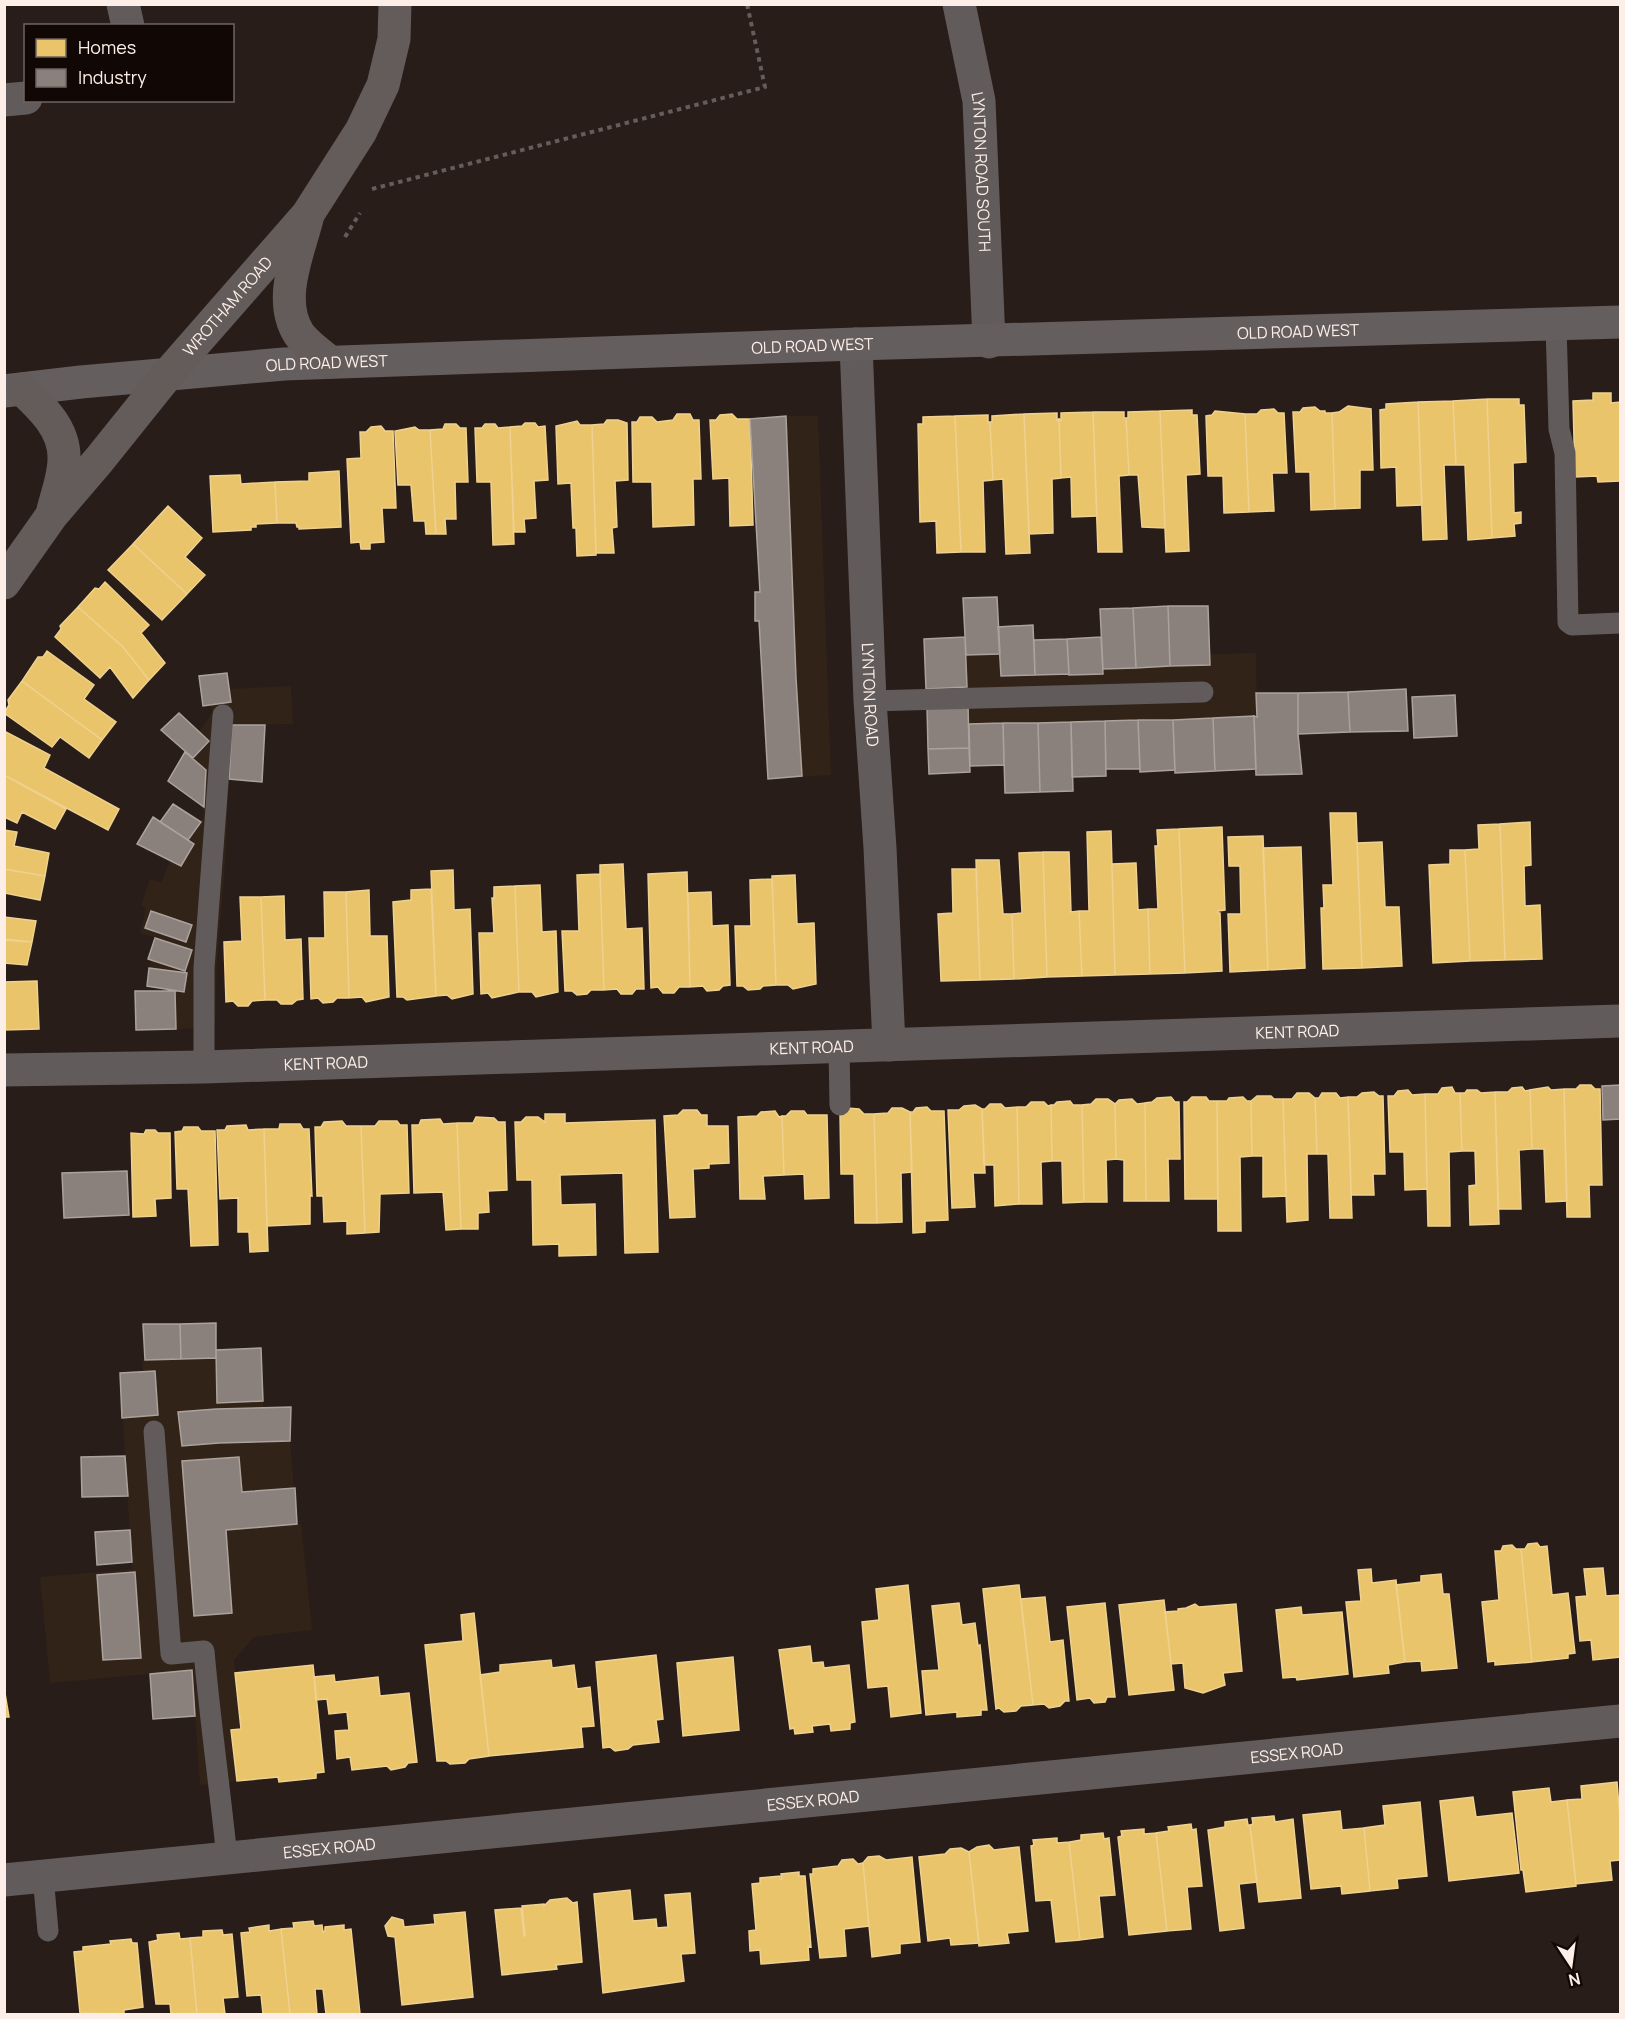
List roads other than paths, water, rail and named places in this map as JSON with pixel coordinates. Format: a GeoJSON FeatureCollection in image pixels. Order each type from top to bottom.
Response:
{"type":"FeatureCollection","features":[{"type":"Feature","properties":{"kind":"main road","name":"WROTHAM ROAD"},"geometry":{"type":"LineString","coordinates":[[4,583],[52,514],[168,374],[308,214],[361,131],[383,85],[394,39],[395,4]]}},
{"type":"Feature","properties":{"kind":"main road"},"geometry":{"type":"LineString","coordinates":[[308,214],[289,301],[293,321],[300,335],[330,362]]}},
{"type":"Feature","properties":{"kind":"main road","name":"OLD ROAD WEST"},"geometry":{"type":"LineString","coordinates":[[13,390],[168,374],[330,362],[1620,322]]}},
{"type":"Feature","properties":{"kind":"main road"},"geometry":{"type":"LineString","coordinates":[[13,390],[46,413],[62,439],[64,460],[52,514]]}},
{"type":"Feature","properties":{"kind":"street"},"geometry":{"type":"LineString","coordinates":[[123,4],[128,24]]}},
{"type":"Feature","properties":{"kind":"street","name":"LYNTON ROAD SOUTH"},"geometry":{"type":"LineString","coordinates":[[959,4],[980,101],[989,342]]}},
{"type":"Feature","properties":{"kind":"street"},"geometry":{"type":"LineString","coordinates":[[4,100],[24,98]]}},
{"type":"Feature","properties":{"kind":"street","name":"LYNTON ROAD"},"geometry":{"type":"LineString","coordinates":[[856,344],[870,701],[880,848],[889,1045]]}},
{"type":"Feature","properties":{"kind":"street","name":"KENT ROAD"},"geometry":{"type":"LineString","coordinates":[[4,1070],[204,1067],[1620,1021]]}},
{"type":"Feature","properties":{"kind":"street","name":"ESSEX ROAD"},"geometry":{"type":"LineString","coordinates":[[4,1880],[1620,1721]]}},
{"type":"Feature","properties":{"kind":"lane"},"geometry":{"type":"LineString","coordinates":[[1556,324],[1559,432],[1565,450],[1566,464],[1568,622],[1572,625],[1620,623]]}},
{"type":"Feature","properties":{"kind":"lane"},"geometry":{"type":"LineString","coordinates":[[870,701],[1203,692]]}},
{"type":"Feature","properties":{"kind":"lane"},"geometry":{"type":"LineString","coordinates":[[204,1067],[204,968],[223,715]]}},
{"type":"Feature","properties":{"kind":"lane"},"geometry":{"type":"LineString","coordinates":[[839,1047],[840,1105]]}},
{"type":"Feature","properties":{"kind":"lane"},"geometry":{"type":"LineString","coordinates":[[154,1431],[171,1654],[204,1651],[226,1858]]}},
{"type":"Feature","properties":{"kind":"lane"},"geometry":{"type":"LineString","coordinates":[[44,1876],[48,1931]]}}]}
